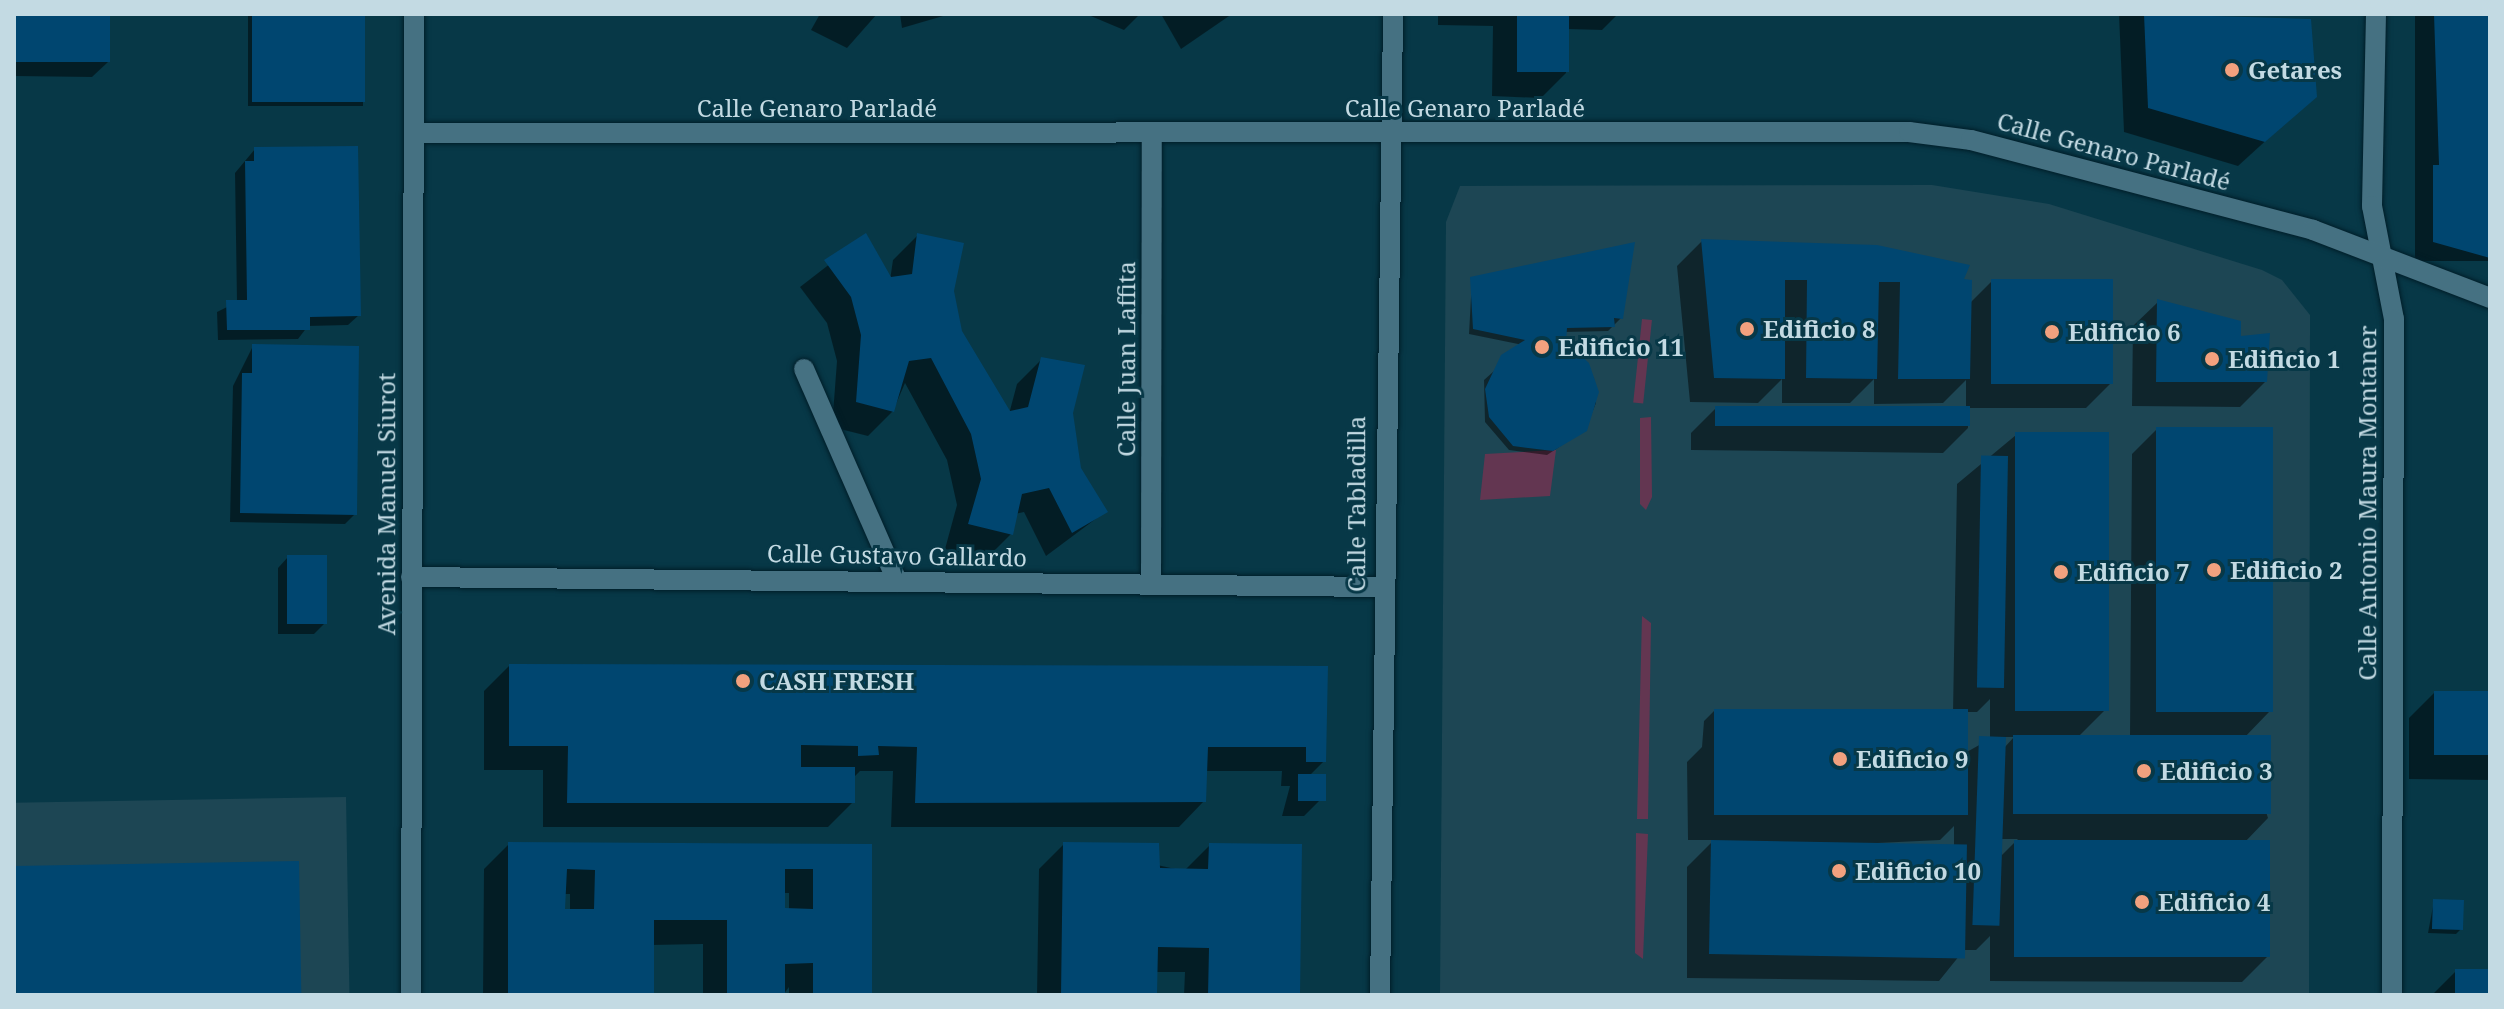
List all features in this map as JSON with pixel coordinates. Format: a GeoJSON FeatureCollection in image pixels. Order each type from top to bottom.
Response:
{"type":"FeatureCollection","features":[{"type":"Feature","properties":{"kind":"street","name":"Avenida Manuel Siurot"},"geometry":{"type":"LineString","coordinates":[[411,995],[414,14]]}},
{"type":"Feature","properties":{"kind":"street","name":"Calle Tabladilla"},"geometry":{"type":"LineString","coordinates":[[1380,995],[1382,587],[1388,135],[1393,14]]}},
{"type":"Feature","properties":{"kind":"street","name":"Calle Antonio Maura Montaner"},"geometry":{"type":"LineString","coordinates":[[2376,14],[2372,206],[2394,319],[2392,995]]}},
{"type":"Feature","properties":{"kind":"street","name":"Calle Genaro Parladé"},"geometry":{"type":"LineString","coordinates":[[415,133],[1388,135],[1909,132],[1971,140],[2313,230],[2384,263],[2490,298]]}},
{"type":"Feature","properties":{"kind":"street","name":"Calle Juan Laffita"},"geometry":{"type":"LineString","coordinates":[[1151,584],[1152,135]]}},
{"type":"Feature","properties":{"kind":"street"},"geometry":{"type":"LineString","coordinates":[[804,369],[897,581]]}},
{"type":"Feature","properties":{"kind":"street","name":"Calle Gustavo Gallardo"},"geometry":{"type":"LineString","coordinates":[[411,577],[1382,587]]}},
{"type":"Feature","properties":{"kind":"shaded area"},"geometry":{"type":"Polygon","coordinates":[[[1932,185],[2049,204],[2262,270],[2282,280],[2310,315],[2309,995],[1440,995],[1446,222],[1460,186],[1932,185]]]}},
{"type":"Feature","properties":{"kind":"shaded area"},"geometry":{"type":"Polygon","coordinates":[[[1642,319],[1652,320],[1643,404],[1633,403],[1642,319]]]}},
{"type":"Feature","properties":{"kind":"shaded area"},"geometry":{"type":"Polygon","coordinates":[[[1651,417],[1652,497],[1646,510],[1640,504],[1640,418],[1651,417]]]}},
{"type":"Feature","properties":{"kind":"shaded area"},"geometry":{"type":"Polygon","coordinates":[[[1556,450],[1550,496],[1480,500],[1485,454],[1556,450]]]}},
{"type":"Feature","properties":{"kind":"shaded area"},"geometry":{"type":"Polygon","coordinates":[[[1642,616],[1651,623],[1648,819],[1637,819],[1642,616]]]}},
{"type":"Feature","properties":{"kind":"shaded area"},"geometry":{"type":"Polygon","coordinates":[[[346,797],[349,995],[17,995],[14,803],[346,797]]]}},
{"type":"Feature","properties":{"kind":"shaded area"},"geometry":{"type":"Polygon","coordinates":[[[1636,833],[1648,834],[1643,959],[1635,953],[1636,833]]]}},
{"type":"Feature","properties":{"kind":"building"},"geometry":{"type":"Polygon","coordinates":[[[14,14],[110,14],[110,62],[14,62],[14,14]]]}},
{"type":"Feature","properties":{"kind":"building"},"geometry":{"type":"Polygon","coordinates":[[[252,14],[365,14],[365,102],[252,102],[252,14]]]}},
{"type":"Feature","properties":{"kind":"building"},"geometry":{"type":"Polygon","coordinates":[[[1517,14],[1569,14],[1569,72],[1517,72],[1517,14]]]}},
{"type":"Feature","properties":{"kind":"building","name":"Getares"},"geometry":{"type":"Polygon","coordinates":[[[2144,14],[2311,19],[2317,97],[2265,142],[2148,108],[2144,14]]]}},
{"type":"Feature","properties":{"kind":"building"},"geometry":{"type":"Polygon","coordinates":[[[2434,14],[2490,14],[2490,258],[2433,242],[2433,165],[2439,165],[2434,14]]]}},
{"type":"Feature","properties":{"kind":"building"},"geometry":{"type":"Polygon","coordinates":[[[358,146],[361,316],[310,317],[310,330],[227,330],[226,300],[247,300],[245,161],[254,161],[254,147],[358,146]]]}},
{"type":"Feature","properties":{"kind":"building"},"geometry":{"type":"Polygon","coordinates":[[[866,233],[891,277],[912,274],[917,233],[964,243],[954,291],[962,331],[1010,411],[1028,407],[1041,357],[1085,365],[1073,413],[1081,468],[1108,512],[1072,533],[1049,488],[1022,494],[1013,535],[968,524],[981,479],[971,434],[931,358],[909,361],[894,412],[856,402],[861,335],[851,297],[824,260],[866,233]]]}},
{"type":"Feature","properties":{"kind":"building","name":"Edificio 8"},"geometry":{"type":"Polygon","coordinates":[[[1701,239],[1877,245],[1970,265],[1964,279],[1972,280],[1970,379],[1898,379],[1900,282],[1879,282],[1877,379],[1806,378],[1807,280],[1785,280],[1785,379],[1714,378],[1701,239]]]}},
{"type":"Feature","properties":{"kind":"building","name":"Edificio 11"},"geometry":{"type":"Polygon","coordinates":[[[1635,242],[1623,319],[1614,318],[1615,327],[1567,328],[1566,342],[1589,363],[1599,392],[1587,431],[1553,451],[1513,446],[1489,417],[1485,389],[1501,355],[1525,340],[1473,329],[1470,277],[1635,242]]]}},
{"type":"Feature","properties":{"kind":"building","name":"Edificio 6"},"geometry":{"type":"Polygon","coordinates":[[[1991,279],[2113,279],[2113,384],[1991,384],[1991,279]]]}},
{"type":"Feature","properties":{"kind":"building","name":"Edificio 1"},"geometry":{"type":"Polygon","coordinates":[[[2157,299],[2241,321],[2241,336],[2270,333],[2267,382],[2156,382],[2157,299]]]}},
{"type":"Feature","properties":{"kind":"building"},"geometry":{"type":"Polygon","coordinates":[[[252,344],[359,346],[357,515],[240,513],[242,373],[252,373],[252,344]]]}},
{"type":"Feature","properties":{"kind":"building"},"geometry":{"type":"Polygon","coordinates":[[[1715,406],[1970,406],[1970,426],[1715,426],[1715,406]]]}},
{"type":"Feature","properties":{"kind":"building","name":"Edificio 2"},"geometry":{"type":"Polygon","coordinates":[[[2156,427],[2273,427],[2273,712],[2156,712],[2156,427]]]}},
{"type":"Feature","properties":{"kind":"building","name":"Edificio 7"},"geometry":{"type":"Polygon","coordinates":[[[2015,432],[2109,432],[2109,711],[2015,711],[2015,432]]]}},
{"type":"Feature","properties":{"kind":"building"},"geometry":{"type":"Polygon","coordinates":[[[1981,456],[2008,456],[2004,688],[1977,687],[1981,456]]]}},
{"type":"Feature","properties":{"kind":"building"},"geometry":{"type":"Polygon","coordinates":[[[287,555],[327,555],[327,624],[287,624],[287,555]]]}},
{"type":"Feature","properties":{"kind":"building"},"geometry":{"type":"Polygon","coordinates":[[[509,664],[1328,666],[1326,762],[1306,762],[1306,747],[1208,747],[1206,802],[915,803],[917,747],[878,746],[879,755],[858,756],[858,746],[801,745],[801,767],[855,767],[855,803],[567,803],[568,746],[509,746],[509,664]]]}},
{"type":"Feature","properties":{"kind":"building"},"geometry":{"type":"Polygon","coordinates":[[[2434,691],[2490,691],[2490,755],[2434,755],[2434,691]]]}},
{"type":"Feature","properties":{"kind":"building","name":"Edificio 9"},"geometry":{"type":"Polygon","coordinates":[[[1714,709],[1968,709],[1968,815],[1714,815],[1714,709]]]}},
{"type":"Feature","properties":{"kind":"building","name":"Edificio 3"},"geometry":{"type":"Polygon","coordinates":[[[2013,735],[2271,735],[2271,814],[2013,814],[2013,735]]]}},
{"type":"Feature","properties":{"kind":"building"},"geometry":{"type":"Polygon","coordinates":[[[1979,736],[2006,737],[1999,926],[1972,925],[1979,736]]]}},
{"type":"Feature","properties":{"kind":"building"},"geometry":{"type":"Polygon","coordinates":[[[1298,774],[1326,774],[1326,801],[1298,801],[1298,774]]]}},
{"type":"Feature","properties":{"kind":"building","name":"Edificio 10"},"geometry":{"type":"Polygon","coordinates":[[[1711,840],[1967,844],[1965,958],[1709,954],[1711,840]]]}},
{"type":"Feature","properties":{"kind":"building","name":"Edificio 4"},"geometry":{"type":"Polygon","coordinates":[[[2014,840],[2270,840],[2270,957],[2014,957],[2014,840]]]}},
{"type":"Feature","properties":{"kind":"building"},"geometry":{"type":"Polygon","coordinates":[[[508,842],[872,844],[872,995],[813,995],[813,963],[785,964],[785,995],[727,995],[727,920],[654,920],[654,995],[508,995],[508,842]],[[567,869],[565,909],[594,909],[595,870],[567,869]],[[785,869],[785,908],[813,909],[813,869],[785,869]]]}},
{"type":"Feature","properties":{"kind":"building"},"geometry":{"type":"Polygon","coordinates":[[[1063,842],[1159,843],[1160,868],[1208,869],[1209,843],[1302,844],[1300,995],[1208,995],[1209,948],[1158,947],[1157,995],[1061,995],[1063,842]]]}},
{"type":"Feature","properties":{"kind":"building"},"geometry":{"type":"Polygon","coordinates":[[[299,861],[301,995],[16,995],[14,866],[299,861]]]}},
{"type":"Feature","properties":{"kind":"building"},"geometry":{"type":"Polygon","coordinates":[[[2433,899],[2464,900],[2463,930],[2432,929],[2433,899]]]}},
{"type":"Feature","properties":{"kind":"building"},"geometry":{"type":"Polygon","coordinates":[[[2455,969],[2490,969],[2490,995],[2455,995],[2455,969]]]}},
{"type":"Feature","properties":{"kind":"place","name":"Getares"},"geometry":{"type":"Point","coordinates":[2232,70]}},
{"type":"Feature","properties":{"kind":"place","name":"Edificio 8"},"geometry":{"type":"Point","coordinates":[1747,329]}},
{"type":"Feature","properties":{"kind":"place","name":"Edificio 6"},"geometry":{"type":"Point","coordinates":[2052,332]}},
{"type":"Feature","properties":{"kind":"place","name":"Edificio 11"},"geometry":{"type":"Point","coordinates":[1542,347]}},
{"type":"Feature","properties":{"kind":"place","name":"Edificio 1"},"geometry":{"type":"Point","coordinates":[2212,359]}},
{"type":"Feature","properties":{"kind":"place","name":"Edificio 2"},"geometry":{"type":"Point","coordinates":[2214,570]}},
{"type":"Feature","properties":{"kind":"place","name":"Edificio 7"},"geometry":{"type":"Point","coordinates":[2061,572]}},
{"type":"Feature","properties":{"kind":"place","name":"CASH FRESH"},"geometry":{"type":"Point","coordinates":[743,681]}},
{"type":"Feature","properties":{"kind":"place","name":"Edificio 9"},"geometry":{"type":"Point","coordinates":[1840,759]}},
{"type":"Feature","properties":{"kind":"place","name":"Edificio 3"},"geometry":{"type":"Point","coordinates":[2144,771]}},
{"type":"Feature","properties":{"kind":"place","name":"Edificio 10"},"geometry":{"type":"Point","coordinates":[1839,871]}},
{"type":"Feature","properties":{"kind":"place","name":"Edificio 4"},"geometry":{"type":"Point","coordinates":[2142,902]}}]}
